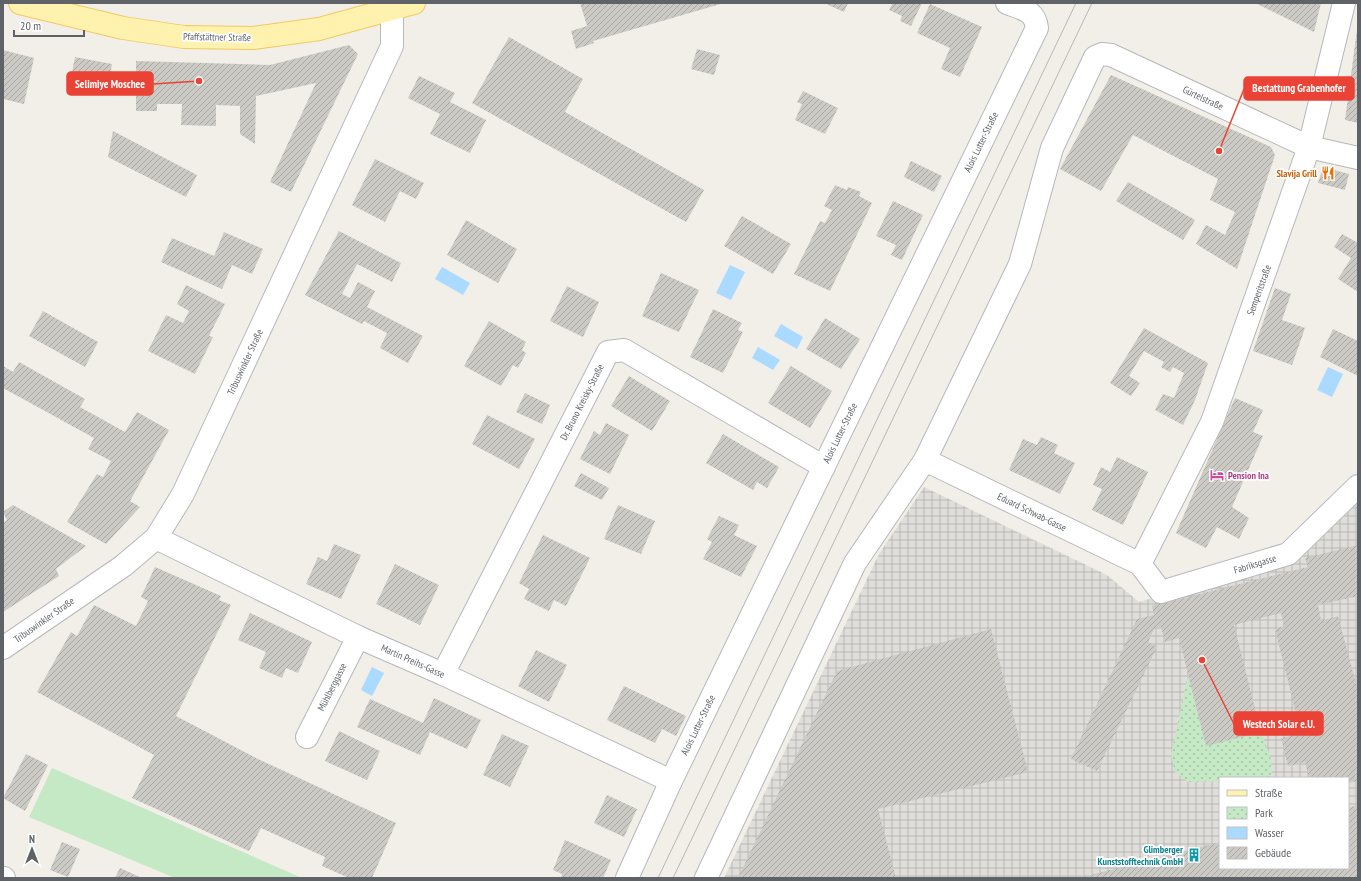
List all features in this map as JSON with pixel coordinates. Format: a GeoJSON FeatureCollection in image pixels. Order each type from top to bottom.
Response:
{"type":"FeatureCollection","features":[{"type":"Feature","properties":{"kind":"main road","name":"Pfaffstättner Straße"},"geometry":{"type":"LineString","coordinates":[[20,3],[123,28],[184,37],[237,38],[253,38],[319,29],[414,3]]}},
{"type":"Feature","properties":{"kind":"street","name":"Alois Lutter-Straße"},"geometry":{"type":"LineString","coordinates":[[627,878],[671,781],[1036,28],[1036,19],[1031,14],[1007,3]]}},
{"type":"Feature","properties":{"kind":"street","name":"Semperitstraße"},"geometry":{"type":"LineString","coordinates":[[1140,564],[1212,422],[1309,147],[1344,3]]}},
{"type":"Feature","properties":{"kind":"street","name":"Tribuswinkler Straße"},"geometry":{"type":"LineString","coordinates":[[3,648],[123,566],[156,538],[183,494],[392,46],[392,9]]}},
{"type":"Feature","properties":{"kind":"street","name":"Gürtelstraße"},"geometry":{"type":"LineString","coordinates":[[924,460],[1020,264],[1052,148],[1095,57],[1102,54],[1111,55],[1309,147],[1358,158]]}},
{"type":"Feature","properties":{"kind":"street","name":"Dr. Bruno Kreisky-Straße"},"geometry":{"type":"LineString","coordinates":[[443,674],[608,352],[624,350],[824,467]]}},
{"type":"Feature","properties":{"kind":"street","name":"Eduard Schwab-Gasse"},"geometry":{"type":"LineString","coordinates":[[924,460],[1140,564]]}},
{"type":"Feature","properties":{"kind":"street"},"geometry":{"type":"LineString","coordinates":[[706,878],[856,563],[924,460]]}},
{"type":"Feature","properties":{"kind":"street","name":"Fabriksgasse"},"geometry":{"type":"LineString","coordinates":[[1140,564],[1161,592],[1288,554],[1358,486]]}},
{"type":"Feature","properties":{"kind":"street","name":"Martin Preihs-Gasse"},"geometry":{"type":"LineString","coordinates":[[156,538],[358,637],[443,674],[671,781]]}},
{"type":"Feature","properties":{"kind":"street","name":"Mühlberggasse"},"geometry":{"type":"LineString","coordinates":[[307,737],[358,637]]}},
{"type":"Feature","properties":{"kind":"shaded area"},"geometry":{"type":"Polygon","coordinates":[[[924,487],[1107,575],[1139,602],[1303,554],[1358,503],[1358,878],[724,878],[879,554],[924,487]]]}},
{"type":"Feature","properties":{"kind":"green space"},"geometry":{"type":"Polygon","coordinates":[[[1188,675],[1206,745],[1261,732],[1271,759],[1272,774],[1267,777],[1219,777],[1219,781],[1188,782],[1175,772],[1171,754],[1188,675]]]}},
{"type":"Feature","properties":{"kind":"green space"},"geometry":{"type":"Polygon","coordinates":[[[52,768],[302,878],[175,878],[29,817],[52,768]]]}},
{"type":"Feature","properties":{"kind":"water"},"geometry":{"type":"Polygon","coordinates":[[[730,265],[745,272],[731,300],[716,293],[730,265]]]}},
{"type":"Feature","properties":{"kind":"water"},"geometry":{"type":"Polygon","coordinates":[[[442,267],[470,283],[463,295],[435,279],[442,267]]]}},
{"type":"Feature","properties":{"kind":"water"},"geometry":{"type":"Polygon","coordinates":[[[781,324],[803,337],[797,349],[774,336],[781,324]]]}},
{"type":"Feature","properties":{"kind":"water"},"geometry":{"type":"Polygon","coordinates":[[[758,347],[780,360],[773,370],[752,358],[758,347]]]}},
{"type":"Feature","properties":{"kind":"water"},"geometry":{"type":"Polygon","coordinates":[[[1328,367],[1343,374],[1332,397],[1317,390],[1328,367]]]}},
{"type":"Feature","properties":{"kind":"water"},"geometry":{"type":"Polygon","coordinates":[[[372,667],[384,673],[372,696],[361,690],[372,667]]]}},
{"type":"Feature","properties":{"kind":"building"},"geometry":{"type":"Polygon","coordinates":[[[580,3],[724,3],[593,41],[594,43],[576,49],[571,31],[587,26],[580,3]]]}},
{"type":"Feature","properties":{"kind":"building"},"geometry":{"type":"Polygon","coordinates":[[[824,3],[848,3],[844,12],[824,3]]]}},
{"type":"Feature","properties":{"kind":"building"},"geometry":{"type":"Polygon","coordinates":[[[893,3],[922,3],[911,26],[900,21],[902,16],[889,10],[893,3]]]}},
{"type":"Feature","properties":{"kind":"building"},"geometry":{"type":"Polygon","coordinates":[[[1255,3],[1321,3],[1314,32],[1255,3]]]}},
{"type":"Feature","properties":{"kind":"building"},"geometry":{"type":"Polygon","coordinates":[[[930,4],[982,27],[960,77],[941,69],[950,48],[917,33],[930,4]]]}},
{"type":"Feature","properties":{"kind":"building"},"geometry":{"type":"Polygon","coordinates":[[[1358,30],[1358,123],[1345,120],[1358,30]]]}},
{"type":"Feature","properties":{"kind":"building"},"geometry":{"type":"Polygon","coordinates":[[[509,37],[583,79],[565,112],[704,190],[686,222],[472,103],[509,37]]]}},
{"type":"Feature","properties":{"kind":"building"},"geometry":{"type":"Polygon","coordinates":[[[349,45],[358,54],[291,192],[270,182],[316,83],[256,96],[255,144],[240,134],[240,106],[216,105],[216,126],[181,125],[182,104],[157,104],[157,111],[136,111],[136,61],[270,65],[349,45]]]}},
{"type":"Feature","properties":{"kind":"building"},"geometry":{"type":"Polygon","coordinates":[[[697,49],[720,55],[714,75],[691,69],[697,49]]]}},
{"type":"Feature","properties":{"kind":"building"},"geometry":{"type":"Polygon","coordinates":[[[3,50],[34,58],[24,104],[3,99],[3,50]]]}},
{"type":"Feature","properties":{"kind":"building"},"geometry":{"type":"Polygon","coordinates":[[[75,57],[112,64],[106,95],[69,88],[75,57]]]}},
{"type":"Feature","properties":{"kind":"building"},"geometry":{"type":"Polygon","coordinates":[[[1111,75],[1271,147],[1275,155],[1237,269],[1196,244],[1206,225],[1225,235],[1235,212],[1210,200],[1218,179],[1133,135],[1101,191],[1060,169],[1111,75]]]}},
{"type":"Feature","properties":{"kind":"building"},"geometry":{"type":"Polygon","coordinates":[[[419,76],[455,93],[450,102],[486,120],[470,153],[430,134],[440,114],[408,98],[419,76]]]}},
{"type":"Feature","properties":{"kind":"building"},"geometry":{"type":"Polygon","coordinates":[[[803,91],[838,108],[825,134],[795,120],[802,104],[797,102],[803,91]]]}},
{"type":"Feature","properties":{"kind":"building"},"geometry":{"type":"Polygon","coordinates":[[[113,131],[197,175],[186,197],[108,157],[113,131]]]}},
{"type":"Feature","properties":{"kind":"building"},"geometry":{"type":"Polygon","coordinates":[[[375,159],[424,183],[416,199],[400,191],[385,222],[352,205],[375,159]]]}},
{"type":"Feature","properties":{"kind":"building"},"geometry":{"type":"Polygon","coordinates":[[[911,161],[942,176],[934,192],[904,177],[911,161]]]}},
{"type":"Feature","properties":{"kind":"building"},"geometry":{"type":"Polygon","coordinates":[[[1323,167],[1349,174],[1345,190],[1318,183],[1323,167]]]}},
{"type":"Feature","properties":{"kind":"building"},"geometry":{"type":"Polygon","coordinates":[[[1128,182],[1195,220],[1183,240],[1116,201],[1128,182]]]}},
{"type":"Feature","properties":{"kind":"building"},"geometry":{"type":"Polygon","coordinates":[[[835,185],[847,190],[848,187],[861,192],[859,196],[872,203],[830,291],[794,274],[820,221],[825,223],[832,210],[824,206],[835,185]]]}},
{"type":"Feature","properties":{"kind":"building"},"geometry":{"type":"Polygon","coordinates":[[[893,201],[923,215],[902,260],[891,255],[896,245],[876,236],[893,201]]]}},
{"type":"Feature","properties":{"kind":"building"},"geometry":{"type":"Polygon","coordinates":[[[742,216],[791,244],[773,274],[724,246],[742,216]]]}},
{"type":"Feature","properties":{"kind":"building"},"geometry":{"type":"Polygon","coordinates":[[[466,220],[517,249],[498,283],[447,255],[466,220]]]}},
{"type":"Feature","properties":{"kind":"building"},"geometry":{"type":"Polygon","coordinates":[[[339,231],[401,263],[392,282],[357,264],[342,294],[350,298],[358,282],[375,291],[367,307],[423,336],[408,363],[380,348],[387,333],[364,321],[362,324],[305,295],[339,231]]]}},
{"type":"Feature","properties":{"kind":"building"},"geometry":{"type":"Polygon","coordinates":[[[224,232],[263,249],[252,274],[232,265],[222,289],[161,262],[172,238],[214,256],[224,232]]]}},
{"type":"Feature","properties":{"kind":"building"},"geometry":{"type":"Polygon","coordinates":[[[1342,234],[1358,243],[1358,292],[1338,279],[1351,258],[1334,247],[1342,234]]]}},
{"type":"Feature","properties":{"kind":"building"},"geometry":{"type":"Polygon","coordinates":[[[661,273],[699,290],[679,332],[642,316],[661,273]]]}},
{"type":"Feature","properties":{"kind":"building"},"geometry":{"type":"Polygon","coordinates":[[[186,285],[225,304],[209,336],[213,337],[195,374],[148,351],[166,315],[183,323],[189,311],[177,304],[186,285]]]}},
{"type":"Feature","properties":{"kind":"building"},"geometry":{"type":"Polygon","coordinates":[[[567,286],[599,302],[583,337],[550,321],[567,286]]]}},
{"type":"Feature","properties":{"kind":"building"},"geometry":{"type":"Polygon","coordinates":[[[1275,288],[1291,294],[1282,320],[1305,328],[1292,365],[1253,351],[1275,288]]]}},
{"type":"Feature","properties":{"kind":"building"},"geometry":{"type":"Polygon","coordinates":[[[713,309],[742,323],[738,330],[743,332],[723,373],[690,357],[713,309]]]}},
{"type":"Feature","properties":{"kind":"building"},"geometry":{"type":"Polygon","coordinates":[[[43,311],[98,342],[85,367],[29,336],[43,311]]]}},
{"type":"Feature","properties":{"kind":"building"},"geometry":{"type":"Polygon","coordinates":[[[825,318],[860,339],[841,369],[806,349],[825,318]]]}},
{"type":"Feature","properties":{"kind":"building"},"geometry":{"type":"Polygon","coordinates":[[[489,321],[526,342],[522,350],[526,353],[518,368],[513,365],[501,386],[464,366],[489,321]]]}},
{"type":"Feature","properties":{"kind":"building"},"geometry":{"type":"Polygon","coordinates":[[[1144,328],[1208,363],[1195,400],[1183,425],[1155,410],[1163,394],[1174,398],[1184,373],[1173,367],[1170,372],[1161,367],[1164,362],[1144,351],[1129,376],[1140,383],[1131,396],[1110,383],[1144,328]]]}},
{"type":"Feature","properties":{"kind":"building"},"geometry":{"type":"Polygon","coordinates":[[[1333,329],[1358,341],[1358,376],[1320,357],[1333,329]]]}},
{"type":"Feature","properties":{"kind":"building"},"geometry":{"type":"Polygon","coordinates":[[[19,362],[85,399],[80,407],[125,432],[137,412],[169,430],[130,501],[140,507],[106,544],[67,522],[97,474],[103,477],[111,461],[88,449],[94,438],[3,388],[3,366],[13,372],[19,362]]]}},
{"type":"Feature","properties":{"kind":"building"},"geometry":{"type":"Polygon","coordinates":[[[791,366],[832,391],[810,428],[768,403],[791,366]]]}},
{"type":"Feature","properties":{"kind":"building"},"geometry":{"type":"Polygon","coordinates":[[[629,376],[670,401],[652,431],[611,406],[629,376]]]}},
{"type":"Feature","properties":{"kind":"building"},"geometry":{"type":"Polygon","coordinates":[[[525,393],[550,405],[542,424],[516,412],[525,393]]]}},
{"type":"Feature","properties":{"kind":"building"},"geometry":{"type":"Polygon","coordinates":[[[1235,398],[1263,410],[1253,432],[1263,436],[1232,507],[1249,518],[1239,539],[1217,527],[1206,548],[1176,533],[1235,398]]]}},
{"type":"Feature","properties":{"kind":"building"},"geometry":{"type":"Polygon","coordinates":[[[487,415],[535,439],[519,469],[472,444],[487,415]]]}},
{"type":"Feature","properties":{"kind":"building"},"geometry":{"type":"Polygon","coordinates":[[[606,423],[629,435],[610,474],[580,459],[594,431],[600,435],[606,423]]]}},
{"type":"Feature","properties":{"kind":"building"},"geometry":{"type":"Polygon","coordinates":[[[723,434],[779,467],[767,488],[757,482],[753,490],[706,463],[723,434]]]}},
{"type":"Feature","properties":{"kind":"building"},"geometry":{"type":"Polygon","coordinates":[[[1041,437],[1058,445],[1054,453],[1075,463],[1060,494],[1009,470],[1023,439],[1037,445],[1041,437]]]}},
{"type":"Feature","properties":{"kind":"building"},"geometry":{"type":"Polygon","coordinates":[[[1117,457],[1148,472],[1123,525],[1092,510],[1102,489],[1093,485],[1101,467],[1110,472],[1117,457]]]}},
{"type":"Feature","properties":{"kind":"building"},"geometry":{"type":"Polygon","coordinates":[[[581,473],[609,488],[602,500],[574,486],[581,473]]]}},
{"type":"Feature","properties":{"kind":"building"},"geometry":{"type":"Polygon","coordinates":[[[13,505],[86,546],[56,569],[59,576],[3,612],[3,523],[7,520],[3,512],[13,505]]]}},
{"type":"Feature","properties":{"kind":"building"},"geometry":{"type":"Polygon","coordinates":[[[618,505],[655,521],[641,554],[604,539],[618,505]]]}},
{"type":"Feature","properties":{"kind":"building"},"geometry":{"type":"Polygon","coordinates":[[[719,516],[739,525],[734,535],[757,546],[741,577],[703,559],[712,542],[707,539],[719,516]]]}},
{"type":"Feature","properties":{"kind":"building"},"geometry":{"type":"Polygon","coordinates":[[[543,535],[590,558],[566,606],[554,600],[549,611],[524,599],[529,589],[519,583],[543,535]]]}},
{"type":"Feature","properties":{"kind":"building"},"geometry":{"type":"Polygon","coordinates":[[[334,544],[361,555],[341,599],[306,584],[318,557],[327,561],[334,544]]]}},
{"type":"Feature","properties":{"kind":"building"},"geometry":{"type":"Polygon","coordinates":[[[1358,545],[1358,596],[1318,605],[1321,621],[1338,616],[1358,691],[1358,781],[1349,783],[1349,777],[1309,777],[1305,762],[1288,766],[1281,738],[1298,734],[1296,727],[1299,726],[1275,629],[1284,626],[1281,613],[1234,625],[1261,732],[1206,746],[1179,638],[1165,642],[1161,627],[1154,629],[1148,642],[1157,647],[1097,771],[1071,759],[1137,619],[1154,615],[1152,606],[1308,567],[1305,558],[1358,545]]]}},
{"type":"Feature","properties":{"kind":"building"},"geometry":{"type":"Polygon","coordinates":[[[395,564],[439,585],[420,625],[376,604],[395,564]]]}},
{"type":"Feature","properties":{"kind":"building"},"geometry":{"type":"Polygon","coordinates":[[[155,567],[221,596],[219,600],[231,605],[176,716],[258,759],[396,823],[372,878],[349,878],[322,866],[325,857],[261,828],[249,851],[132,798],[154,755],[37,692],[71,632],[77,636],[94,605],[136,626],[148,601],[141,597],[155,567]]]}},
{"type":"Feature","properties":{"kind":"building"},"geometry":{"type":"Polygon","coordinates":[[[250,613],[312,642],[298,673],[286,668],[282,678],[259,668],[266,652],[238,640],[250,613]]]}},
{"type":"Feature","properties":{"kind":"building"},"geometry":{"type":"Polygon","coordinates":[[[991,629],[1028,772],[878,809],[896,878],[738,878],[837,671],[991,629]]]}},
{"type":"Feature","properties":{"kind":"building"},"geometry":{"type":"Polygon","coordinates":[[[536,650],[567,665],[549,702],[518,686],[536,650]]]}},
{"type":"Feature","properties":{"kind":"building"},"geometry":{"type":"Polygon","coordinates":[[[624,686],[686,716],[676,736],[662,729],[655,743],[607,720],[624,686]]]}},
{"type":"Feature","properties":{"kind":"building"},"geometry":{"type":"Polygon","coordinates":[[[434,698],[481,720],[467,749],[430,732],[420,755],[357,727],[370,699],[423,723],[434,698]]]}},
{"type":"Feature","properties":{"kind":"building"},"geometry":{"type":"Polygon","coordinates":[[[339,731],[380,751],[367,780],[325,761],[339,731]]]}},
{"type":"Feature","properties":{"kind":"building"},"geometry":{"type":"Polygon","coordinates":[[[502,734],[529,746],[510,787],[483,775],[502,734]]]}},
{"type":"Feature","properties":{"kind":"building"},"geometry":{"type":"Polygon","coordinates":[[[26,754],[48,765],[25,811],[3,798],[26,754]]]}},
{"type":"Feature","properties":{"kind":"building"},"geometry":{"type":"Polygon","coordinates":[[[607,795],[637,809],[624,837],[594,823],[607,795]]]}},
{"type":"Feature","properties":{"kind":"building","name":"Glimberger Kunststofftechnik GmbH"},"geometry":{"type":"Polygon","coordinates":[[[1358,805],[1358,878],[1079,878],[1219,842],[1219,869],[1349,869],[1349,808],[1358,805]]]}},
{"type":"Feature","properties":{"kind":"building"},"geometry":{"type":"Polygon","coordinates":[[[565,840],[611,860],[603,878],[561,878],[562,874],[553,870],[565,840]]]}},
{"type":"Feature","properties":{"kind":"building"},"geometry":{"type":"Polygon","coordinates":[[[62,842],[80,849],[68,877],[50,870],[62,842]]]}},
{"type":"Feature","properties":{"kind":"building"},"geometry":{"type":"Polygon","coordinates":[[[120,868],[142,878],[115,878],[120,868]]]}},
{"type":"Feature","properties":{"kind":"tram line"},"geometry":{"type":"LineString","coordinates":[[658,878],[1076,3]]}},
{"type":"Feature","properties":{"kind":"tram line"},"geometry":{"type":"LineString","coordinates":[[673,878],[1092,3]]}},
{"type":"Feature","properties":{"kind":"place","name":"Selimiye Moschee"},"geometry":{"type":"Point","coordinates":[199,81]}},
{"type":"Feature","properties":{"kind":"place","name":"Bestattung Grabenhofer"},"geometry":{"type":"Point","coordinates":[1219,151]}},
{"type":"Feature","properties":{"kind":"place","name":"Slavija Grill"},"geometry":{"type":"Point","coordinates":[1328,173]}},
{"type":"Feature","properties":{"kind":"place","name":"Pension Ina"},"geometry":{"type":"Point","coordinates":[1217,475]}},
{"type":"Feature","properties":{"kind":"place","name":"Westech Solar e.U."},"geometry":{"type":"Point","coordinates":[1202,660]}},
{"type":"Feature","properties":{"kind":"place","name":"Glimberger Kunststofftechnik GmbH"},"geometry":{"type":"Point","coordinates":[1194,855]}}]}
